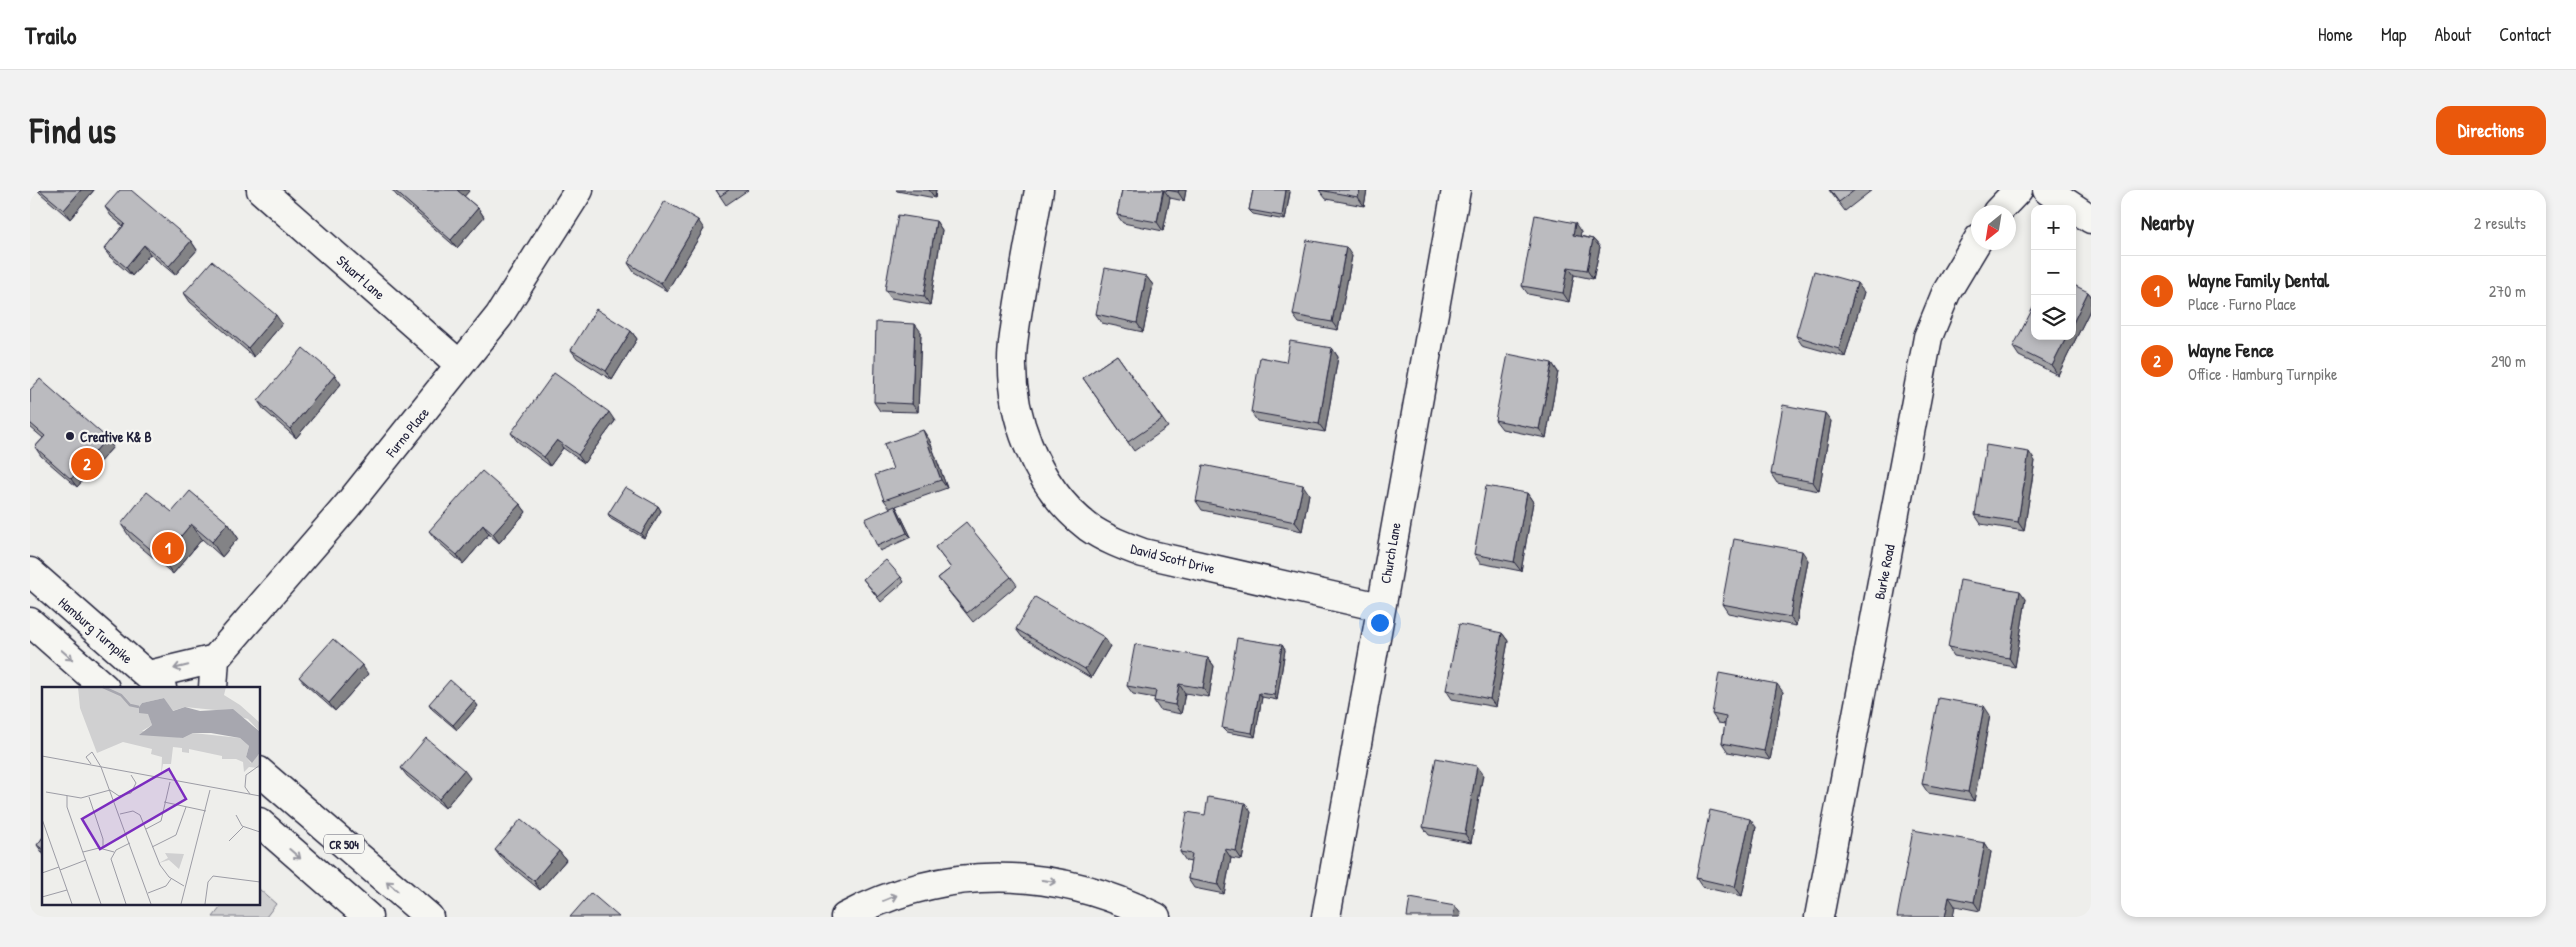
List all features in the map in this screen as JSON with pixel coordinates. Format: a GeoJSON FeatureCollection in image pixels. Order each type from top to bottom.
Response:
{"type":"FeatureCollection","features":[{"type":"Feature","properties":{"kind":"street","name":"Stuart Lane"},"geometry":{"type":"LineString","coordinates":[[262,190],[460,365]]}},
{"type":"Feature","properties":{"kind":"street","name":"Furno Place"},"geometry":{"type":"LineString","coordinates":[[215,658],[347,506],[499,316],[579,190]]}},
{"type":"Feature","properties":{"kind":"street","name":"David Scott Drive"},"geometry":{"type":"LineString","coordinates":[[1039,190],[1013,346],[1014,390],[1023,431],[1029,446],[1039,468],[1060,500],[1088,526],[1108,540],[1143,553],[1380,606]]}},
{"type":"Feature","properties":{"kind":"street","name":"Church Lane"},"geometry":{"type":"LineString","coordinates":[[1326,917],[1380,606],[1456,190]]}},
{"type":"Feature","properties":{"kind":"street"},"geometry":{"type":"LineString","coordinates":[[2004,205],[2018,190]]}},
{"type":"Feature","properties":{"kind":"street"},"geometry":{"type":"LineString","coordinates":[[2047,190],[2091,219]]}},
{"type":"Feature","properties":{"kind":"street","name":"Burke Road"},"geometry":{"type":"LineString","coordinates":[[1819,917],[1928,337],[1946,292],[1971,250]]}},
{"type":"Feature","properties":{"kind":"street","name":"Hamburg Turnpike"},"geometry":{"type":"LineString","coordinates":[[30,572],[155,682]]}},
{"type":"Feature","properties":{"kind":"street"},"geometry":{"type":"LineString","coordinates":[[30,622],[104,687]]}},
{"type":"Feature","properties":{"kind":"street"},"geometry":{"type":"LineString","coordinates":[[155,682],[215,658],[214,687]]}},
{"type":"Feature","properties":{"kind":"street","name":"CR 504"},"geometry":{"type":"LineString","coordinates":[[260,772],[429,917]]}},
{"type":"Feature","properties":{"kind":"street","name":"CR 504"},"geometry":{"type":"LineString","coordinates":[[260,823],[356,912]]}},
{"type":"Feature","properties":{"kind":"street"},"geometry":{"type":"LineString","coordinates":[[845,917],[915,888],[956,880],[1007,876],[1082,887],[1127,903],[1156,917]]}},
{"type":"Feature","properties":{"kind":"shaded area"},"geometry":{"type":"Polygon","coordinates":[[[260,890],[276,904],[266,917],[213,917],[223,904],[260,904],[260,890]]]}},
{"type":"Feature","properties":{"kind":"building"},"geometry":{"type":"Polygon","coordinates":[[[40,190],[81,190],[64,210],[40,190]]]}},
{"type":"Feature","properties":{"kind":"building"},"geometry":{"type":"Polygon","coordinates":[[[120,190],[131,190],[191,241],[169,266],[144,245],[126,267],[104,249],[125,224],[105,207],[120,190]]]}},
{"type":"Feature","properties":{"kind":"building"},"geometry":{"type":"Polygon","coordinates":[[[394,190],[457,190],[478,208],[451,240],[394,190]]]}},
{"type":"Feature","properties":{"kind":"building"},"geometry":{"type":"Polygon","coordinates":[[[716,190],[729,190],[720,196],[716,190]]]}},
{"type":"Feature","properties":{"kind":"building"},"geometry":{"type":"Polygon","coordinates":[[[1122,190],[1163,190],[1157,222],[1117,215],[1122,190]]]}},
{"type":"Feature","properties":{"kind":"building"},"geometry":{"type":"Polygon","coordinates":[[[1253,190],[1286,190],[1282,216],[1249,210],[1253,190]]]}},
{"type":"Feature","properties":{"kind":"building"},"geometry":{"type":"Polygon","coordinates":[[[1319,190],[1360,190],[1358,197],[1319,190]]]}},
{"type":"Feature","properties":{"kind":"building"},"geometry":{"type":"Polygon","coordinates":[[[1830,190],[1855,190],[1839,202],[1830,190]]]}},
{"type":"Feature","properties":{"kind":"building"},"geometry":{"type":"Polygon","coordinates":[[[665,201],[698,220],[661,283],[628,263],[665,201]]]}},
{"type":"Feature","properties":{"kind":"building"},"geometry":{"type":"Polygon","coordinates":[[[898,215],[936,221],[924,296],[885,290],[898,215]]]}},
{"type":"Feature","properties":{"kind":"building"},"geometry":{"type":"Polygon","coordinates":[[[1535,215],[1575,223],[1573,235],[1593,239],[1587,270],[1568,267],[1563,293],[1522,286],[1535,215]]]}},
{"type":"Feature","properties":{"kind":"building"},"geometry":{"type":"Polygon","coordinates":[[[1307,240],[1346,247],[1332,322],[1293,315],[1307,240]]]}},
{"type":"Feature","properties":{"kind":"building"},"geometry":{"type":"Polygon","coordinates":[[[212,261],[276,315],[248,348],[184,293],[212,261]]]}},
{"type":"Feature","properties":{"kind":"building"},"geometry":{"type":"Polygon","coordinates":[[[1105,268],[1146,276],[1137,323],[1096,314],[1105,268]]]}},
{"type":"Feature","properties":{"kind":"building"},"geometry":{"type":"Polygon","coordinates":[[[1814,271],[1857,283],[1839,349],[1796,336],[1814,271]]]}},
{"type":"Feature","properties":{"kind":"building"},"geometry":{"type":"Polygon","coordinates":[[[2076,286],[2088,292],[2076,317],[2076,286]]]}},
{"type":"Feature","properties":{"kind":"building"},"geometry":{"type":"Polygon","coordinates":[[[596,309],[631,331],[606,371],[571,350],[596,309]]]}},
{"type":"Feature","properties":{"kind":"building"},"geometry":{"type":"Polygon","coordinates":[[[2031,312],[2031,340],[2065,340],[2052,366],[2013,347],[2031,312]]]}},
{"type":"Feature","properties":{"kind":"building"},"geometry":{"type":"Polygon","coordinates":[[[876,322],[915,324],[912,404],[874,402],[876,322]]]}},
{"type":"Feature","properties":{"kind":"building"},"geometry":{"type":"Polygon","coordinates":[[[1290,341],[1332,348],[1319,424],[1251,412],[1260,357],[1286,362],[1290,341]]]}},
{"type":"Feature","properties":{"kind":"building"},"geometry":{"type":"Polygon","coordinates":[[[303,348],[335,375],[290,429],[258,401],[303,348]]]}},
{"type":"Feature","properties":{"kind":"building"},"geometry":{"type":"Polygon","coordinates":[[[1508,354],[1552,363],[1539,429],[1495,420],[1508,354]]]}},
{"type":"Feature","properties":{"kind":"building"},"geometry":{"type":"Polygon","coordinates":[[[1117,355],[1162,419],[1128,442],[1083,378],[1117,355]]]}},
{"type":"Feature","properties":{"kind":"building"},"geometry":{"type":"Polygon","coordinates":[[[554,373],[609,412],[578,455],[557,440],[544,457],[511,433],[554,373]]]}},
{"type":"Feature","properties":{"kind":"building","name":"Creative K& B"},"geometry":{"type":"Polygon","coordinates":[[[40,379],[107,438],[71,479],[35,447],[45,436],[30,423],[30,390],[40,379]]]}},
{"type":"Feature","properties":{"kind":"building"},"geometry":{"type":"Polygon","coordinates":[[[1783,405],[1825,413],[1813,482],[1771,474],[1783,405]]]}},
{"type":"Feature","properties":{"kind":"building"},"geometry":{"type":"Polygon","coordinates":[[[923,430],[941,480],[884,500],[875,475],[893,469],[884,444],[923,430]]]}},
{"type":"Feature","properties":{"kind":"building"},"geometry":{"type":"Polygon","coordinates":[[[1986,445],[2029,452],[2018,522],[1975,515],[1986,445]]]}},
{"type":"Feature","properties":{"kind":"building"},"geometry":{"type":"Polygon","coordinates":[[[1203,465],[1303,485],[1295,522],[1196,501],[1203,465]]]}},
{"type":"Feature","properties":{"kind":"building"},"geometry":{"type":"Polygon","coordinates":[[[482,471],[520,504],[493,534],[483,525],[457,555],[429,531],[482,471]]]}},
{"type":"Feature","properties":{"kind":"building"},"geometry":{"type":"Polygon","coordinates":[[[1486,486],[1527,493],[1514,562],[1474,554],[1486,486]]]}},
{"type":"Feature","properties":{"kind":"building"},"geometry":{"type":"Polygon","coordinates":[[[625,487],[658,506],[641,534],[608,514],[625,487]]]}},
{"type":"Feature","properties":{"kind":"building"},"geometry":{"type":"Polygon","coordinates":[[[190,491],[228,523],[212,542],[191,524],[162,559],[121,524],[147,492],[172,512],[190,491]]]}},
{"type":"Feature","properties":{"kind":"building"},"geometry":{"type":"Polygon","coordinates":[[[895,506],[907,533],[877,546],[865,519],[895,506]]]}},
{"type":"Feature","properties":{"kind":"building"},"geometry":{"type":"Polygon","coordinates":[[[966,522],[1011,577],[967,613],[938,578],[951,568],[935,547],[966,522]]]}},
{"type":"Feature","properties":{"kind":"building"},"geometry":{"type":"Polygon","coordinates":[[[1734,539],[1802,551],[1790,617],[1722,604],[1734,539]]]}},
{"type":"Feature","properties":{"kind":"building"},"geometry":{"type":"Polygon","coordinates":[[[886,560],[901,577],[878,597],[863,579],[886,560]]]}},
{"type":"Feature","properties":{"kind":"building"},"geometry":{"type":"Polygon","coordinates":[[[1960,580],[2020,591],[2009,658],[1948,647],[1960,580]]]}},
{"type":"Feature","properties":{"kind":"building"},"geometry":{"type":"Polygon","coordinates":[[[1035,597],[1104,637],[1085,669],[1016,629],[1035,597]]]}},
{"type":"Feature","properties":{"kind":"building"},"geometry":{"type":"Polygon","coordinates":[[[1459,624],[1502,633],[1490,699],[1446,690],[1459,624]]]}},
{"type":"Feature","properties":{"kind":"building"},"geometry":{"type":"Polygon","coordinates":[[[1237,638],[1282,645],[1274,695],[1259,693],[1252,733],[1222,728],[1237,638]]]}},
{"type":"Feature","properties":{"kind":"building"},"geometry":{"type":"Polygon","coordinates":[[[333,639],[362,665],[329,703],[299,677],[333,639]]]}},
{"type":"Feature","properties":{"kind":"building"},"geometry":{"type":"Polygon","coordinates":[[[1135,644],[1208,658],[1203,688],[1179,684],[1175,705],[1154,701],[1156,691],[1127,686],[1135,644]]]}},
{"type":"Feature","properties":{"kind":"building"},"geometry":{"type":"Polygon","coordinates":[[[1719,673],[1777,684],[1764,751],[1722,743],[1726,717],[1712,714],[1719,673]]]}},
{"type":"Feature","properties":{"kind":"building"},"geometry":{"type":"Polygon","coordinates":[[[450,680],[474,701],[453,725],[429,704],[450,680]]]}},
{"type":"Feature","properties":{"kind":"building"},"geometry":{"type":"Polygon","coordinates":[[[1938,698],[1984,706],[1968,792],[1922,784],[1938,698]]]}},
{"type":"Feature","properties":{"kind":"building"},"geometry":{"type":"Polygon","coordinates":[[[426,738],[464,770],[439,799],[401,768],[426,738]]]}},
{"type":"Feature","properties":{"kind":"building"},"geometry":{"type":"Polygon","coordinates":[[[1436,758],[1477,766],[1465,834],[1423,827],[1436,758]]]}},
{"type":"Feature","properties":{"kind":"building"},"geometry":{"type":"Polygon","coordinates":[[[1208,797],[1245,803],[1236,851],[1225,849],[1218,885],[1188,879],[1192,854],[1180,852],[1187,812],[1205,815],[1208,797]]]}},
{"type":"Feature","properties":{"kind":"building"},"geometry":{"type":"Polygon","coordinates":[[[1710,810],[1750,819],[1735,887],[1696,878],[1710,810]]]}},
{"type":"Feature","properties":{"kind":"building"},"geometry":{"type":"Polygon","coordinates":[[[521,819],[559,851],[534,881],[495,850],[521,819]]]}},
{"type":"Feature","properties":{"kind":"building"},"geometry":{"type":"Polygon","coordinates":[[[1913,830],[1985,843],[1974,902],[1949,897],[1945,917],[1897,917],[1913,830]]]}},
{"type":"Feature","properties":{"kind":"building"},"geometry":{"type":"Polygon","coordinates":[[[42,839],[42,849],[37,845],[42,839]]]}},
{"type":"Feature","properties":{"kind":"building"},"geometry":{"type":"Polygon","coordinates":[[[591,893],[619,917],[570,917],[591,893]]]}},
{"type":"Feature","properties":{"kind":"building"},"geometry":{"type":"Polygon","coordinates":[[[1410,898],[1455,906],[1453,917],[1407,917],[1410,898]]]}},
{"type":"Feature","properties":{"kind":"place","name":"Creative K& B"},"geometry":{"type":"Point","coordinates":[70,436]}},
{"type":"Feature","properties":{"kind":"place","name":"Wayne Fence"},"geometry":{"type":"Point","coordinates":[87,464]}},
{"type":"Feature","properties":{"kind":"place","name":"Wayne Family Dental"},"geometry":{"type":"Point","coordinates":[168,548]}}]}
